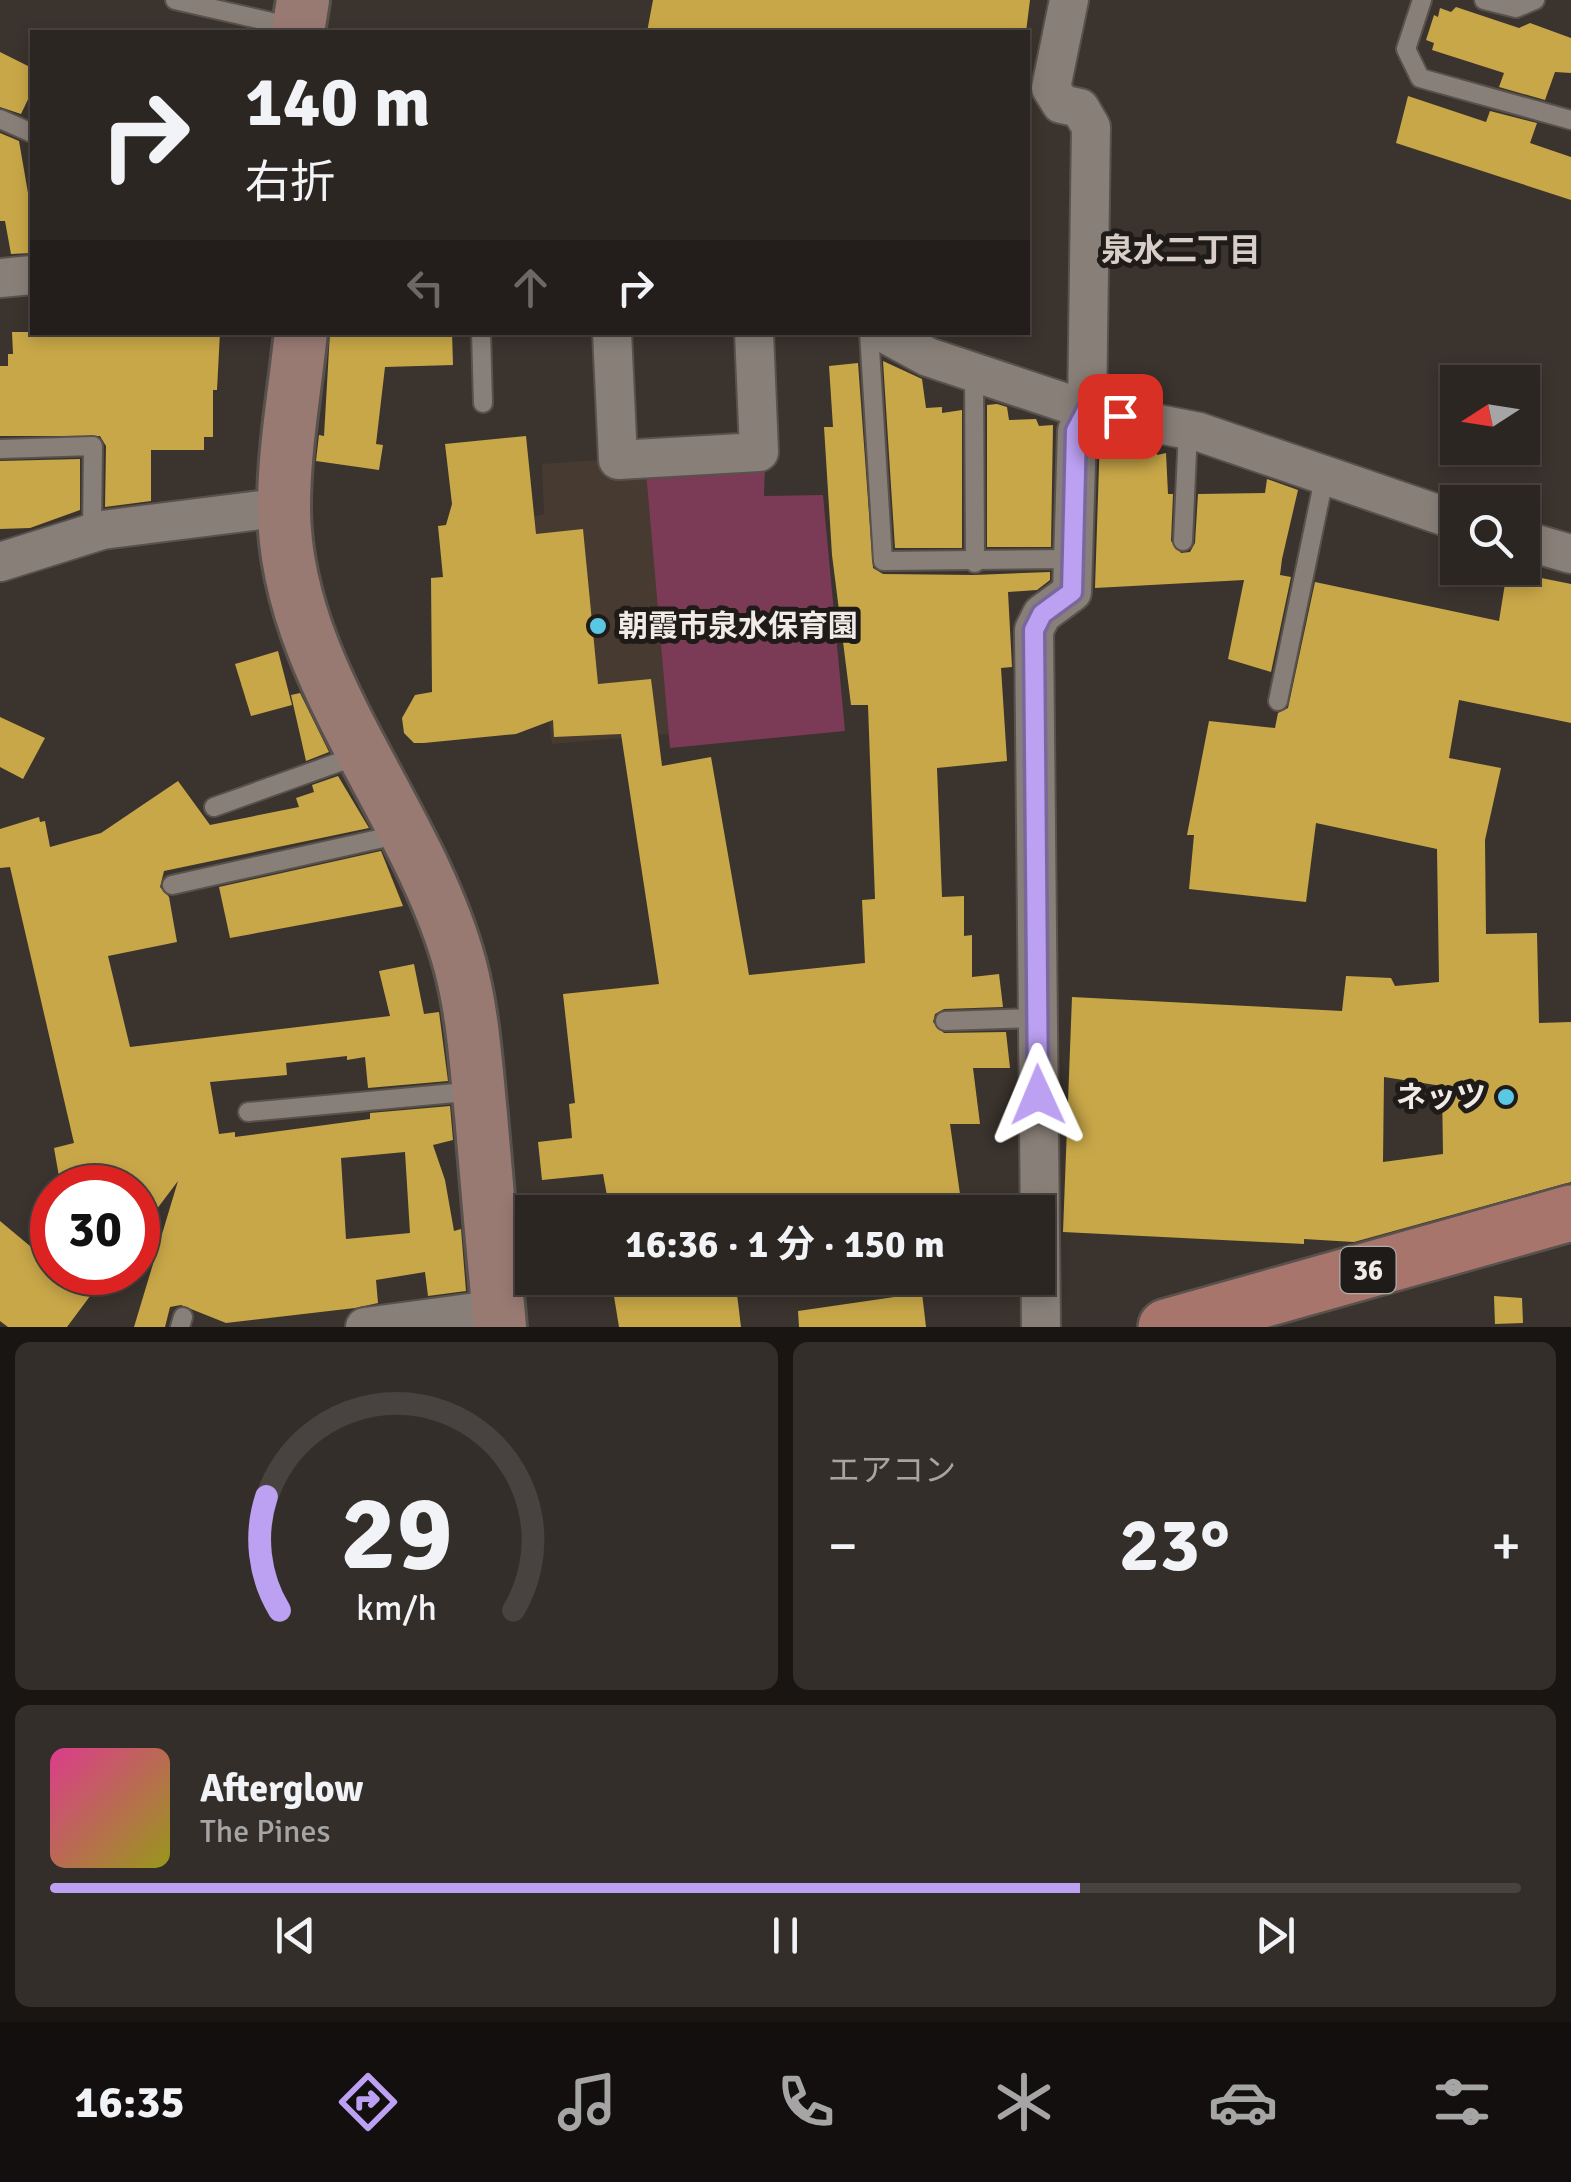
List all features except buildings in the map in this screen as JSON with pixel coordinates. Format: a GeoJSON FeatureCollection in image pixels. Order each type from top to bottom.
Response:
{"type":"FeatureCollection","features":[{"type":"Feature","properties":{"kind":"main road","name":"36"},"geometry":{"type":"LineString","coordinates":[[1166,1327],[1571,1213]]}},
{"type":"Feature","properties":{"kind":"street"},"geometry":{"type":"LineString","coordinates":[[1041,1327],[1034,630],[1042,614],[1072,592],[1076,431],[1087,410],[1091,127],[1080,108],[1061,104],[1051,88],[1069,0]]}},
{"type":"Feature","properties":{"kind":"street"},"geometry":{"type":"LineString","coordinates":[[0,278],[30,276]]}},
{"type":"Feature","properties":{"kind":"street"},"geometry":{"type":"LineString","coordinates":[[301,335],[284,507],[298,590],[316,654],[363,754],[406,832],[444,915],[460,966],[479,1091],[500,1318],[366,1327]]}},
{"type":"Feature","properties":{"kind":"street"},"geometry":{"type":"LineString","coordinates":[[612,335],[618,460],[760,452],[754,335]]}},
{"type":"Feature","properties":{"kind":"street"},"geometry":{"type":"LineString","coordinates":[[887,335],[928,358],[1087,410],[1188,430],[1440,515]]}},
{"type":"Feature","properties":{"kind":"street"},"geometry":{"type":"LineString","coordinates":[[0,562],[92,534],[284,507]]}},
{"type":"Feature","properties":{"kind":"street"},"geometry":{"type":"LineString","coordinates":[[1540,545],[1571,554]]}},
{"type":"Feature","properties":{"kind":"lane"},"geometry":{"type":"LineString","coordinates":[[175,0],[299,20]]}},
{"type":"Feature","properties":{"kind":"lane"},"geometry":{"type":"LineString","coordinates":[[1422,0],[1406,50],[1420,78],[1571,120]]}},
{"type":"Feature","properties":{"kind":"lane"},"geometry":{"type":"LineString","coordinates":[[1484,0],[1516,8],[1535,0]]}},
{"type":"Feature","properties":{"kind":"lane"},"geometry":{"type":"LineString","coordinates":[[0,119],[30,132]]}},
{"type":"Feature","properties":{"kind":"lane"},"geometry":{"type":"LineString","coordinates":[[481,335],[483,403]]}},
{"type":"Feature","properties":{"kind":"lane"},"geometry":{"type":"LineString","coordinates":[[869,335],[883,561],[1072,559]]}},
{"type":"Feature","properties":{"kind":"lane"},"geometry":{"type":"LineString","coordinates":[[974,373],[976,563]]}},
{"type":"Feature","properties":{"kind":"lane"},"geometry":{"type":"LineString","coordinates":[[1183,540],[1188,430]]}},
{"type":"Feature","properties":{"kind":"lane"},"geometry":{"type":"LineString","coordinates":[[0,449],[93,446],[92,534]]}},
{"type":"Feature","properties":{"kind":"lane"},"geometry":{"type":"LineString","coordinates":[[1278,701],[1324,474]]}},
{"type":"Feature","properties":{"kind":"lane"},"geometry":{"type":"LineString","coordinates":[[214,807],[363,754]]}},
{"type":"Feature","properties":{"kind":"lane"},"geometry":{"type":"LineString","coordinates":[[172,885],[406,832]]}},
{"type":"Feature","properties":{"kind":"lane"},"geometry":{"type":"LineString","coordinates":[[945,1021],[1037,1018]]}},
{"type":"Feature","properties":{"kind":"lane"},"geometry":{"type":"LineString","coordinates":[[248,1112],[479,1091]]}},
{"type":"Feature","properties":{"kind":"shaded area","name":"朝霞市泉水保育園"},"geometry":{"type":"Polygon","coordinates":[[[600,460],[601,474],[646,472],[669,734],[552,744],[524,519],[544,514],[542,464],[600,460]]]}},
{"type":"Feature","properties":{"kind":"shaded area"},"geometry":{"type":"Polygon","coordinates":[[[765,464],[764,496],[823,495],[845,731],[670,748],[646,472],[765,464]]]}},
{"type":"Feature","properties":{"kind":"place","name":"朝霞市泉水保育園"},"geometry":{"type":"Point","coordinates":[598,626]}},
{"type":"Feature","properties":{"kind":"place","name":"ネッツ"},"geometry":{"type":"Point","coordinates":[1506,1097]}},
{"type":"Feature","properties":{"kind":"district","name":"泉水二丁目"},"geometry":{"type":"Point","coordinates":[1181,250]}},
{"type":"Feature","properties":{"kind":"route"},"geometry":{"type":"LineString","coordinates":[[1038,1095],[1034,630],[1042,614],[1072,592],[1076,431],[1087,410],[1120,416]]}}]}
